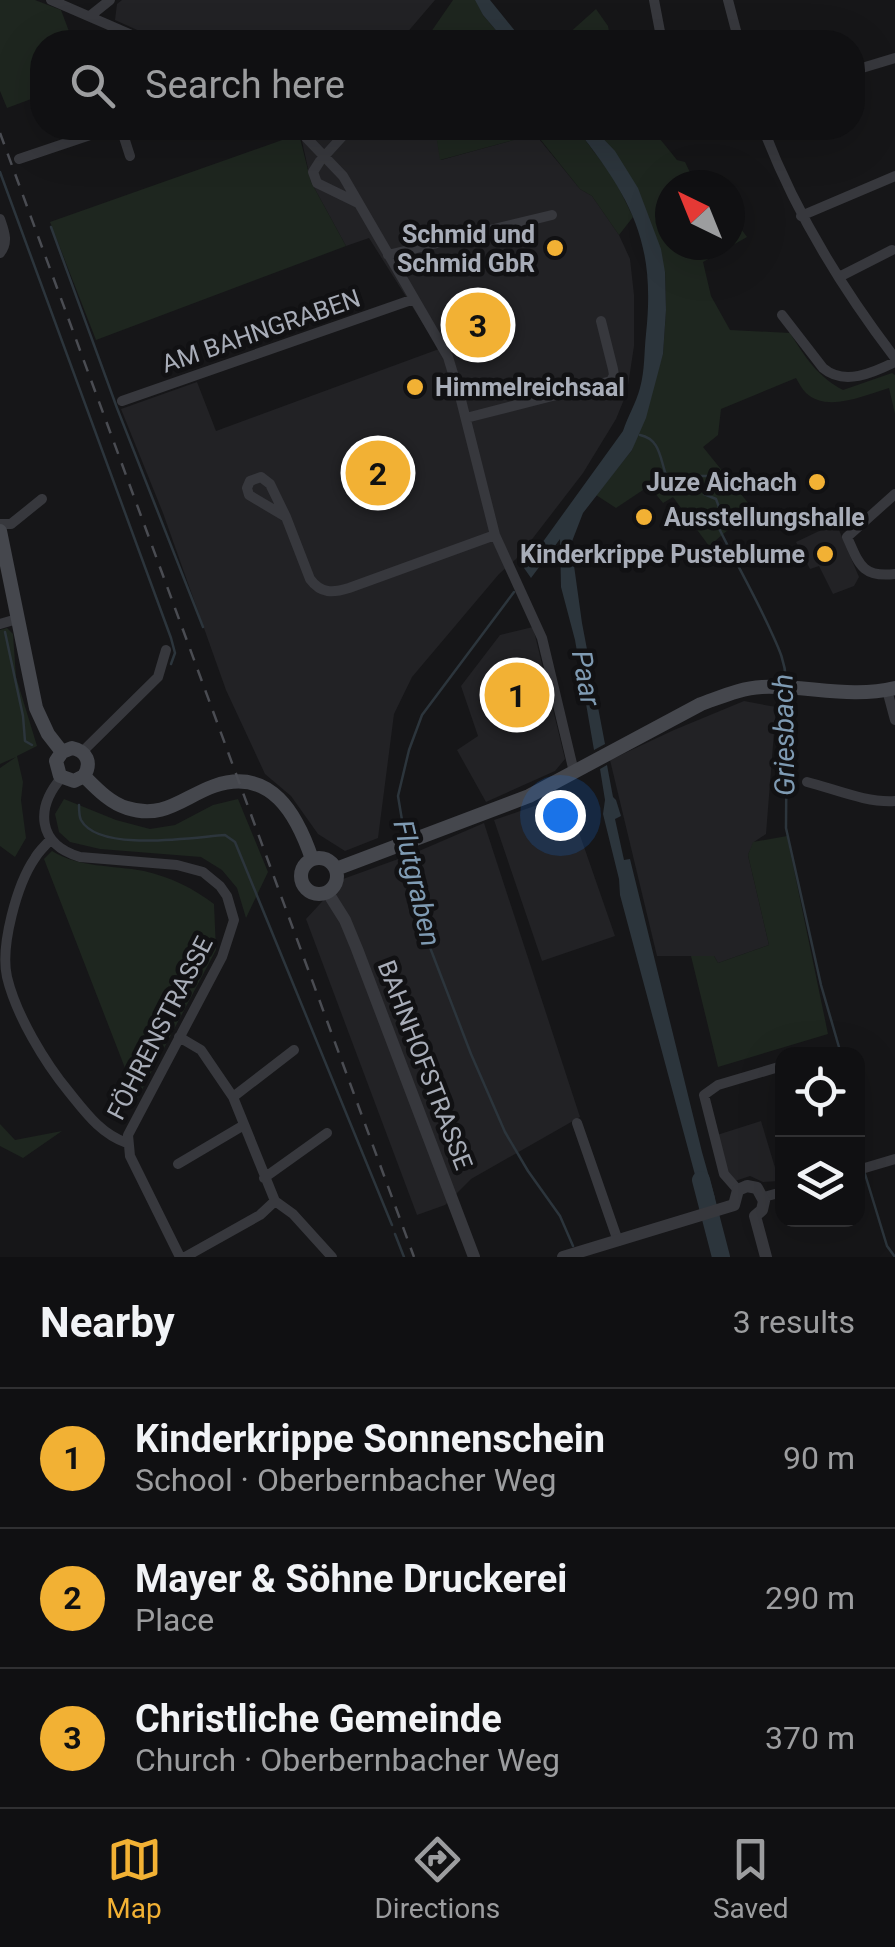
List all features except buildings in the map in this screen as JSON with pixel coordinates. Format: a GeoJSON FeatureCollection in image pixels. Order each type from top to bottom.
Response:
{"type":"FeatureCollection","features":[{"type":"Feature","properties":{"kind":"main road"},"geometry":{"type":"LineString","coordinates":[[0,528],[36,708],[62,752]]}},
{"type":"Feature","properties":{"kind":"main road"},"geometry":{"type":"LineString","coordinates":[[336,869],[529,796],[701,704],[728,694],[766,687],[856,692],[891,689]]}},
{"type":"Feature","properties":{"kind":"main road"},"geometry":{"type":"LineString","coordinates":[[72,748],[82,752],[88,761],[84,776],[74,781],[62,777],[56,766],[58,756],[72,748]]}},
{"type":"Feature","properties":{"kind":"main road"},"geometry":{"type":"LineString","coordinates":[[84,776],[114,802],[146,811],[168,808],[216,785],[248,783],[262,787],[288,805],[312,859]]}},
{"type":"Feature","properties":{"kind":"main road"},"geometry":{"type":"LineString","coordinates":[[312,859],[327,859],[336,869],[336,884],[328,892],[315,894],[302,882],[302,870],[312,859]]}},
{"type":"Feature","properties":{"kind":"street"},"geometry":{"type":"LineString","coordinates":[[51,0],[121,30]]}},
{"type":"Feature","properties":{"kind":"street"},"geometry":{"type":"LineString","coordinates":[[90,16],[110,0]]}},
{"type":"Feature","properties":{"kind":"street"},"geometry":{"type":"LineString","coordinates":[[654,0],[660,30]]}},
{"type":"Feature","properties":{"kind":"street"},"geometry":{"type":"LineString","coordinates":[[728,0],[736,30]]}},
{"type":"Feature","properties":{"kind":"street"},"geometry":{"type":"LineString","coordinates":[[865,67],[895,58]]}},
{"type":"Feature","properties":{"kind":"street"},"geometry":{"type":"LineString","coordinates":[[20,158],[75,140]]}},
{"type":"Feature","properties":{"kind":"street"},"geometry":{"type":"LineString","coordinates":[[125,140],[130,156]]}},
{"type":"Feature","properties":{"kind":"street"},"geometry":{"type":"LineString","coordinates":[[310,140],[344,176],[448,357],[495,534],[536,621],[548,657],[574,772]]}},
{"type":"Feature","properties":{"kind":"street"},"geometry":{"type":"LineString","coordinates":[[339,140],[313,172],[318,183],[359,203]]}},
{"type":"Feature","properties":{"kind":"street"},"geometry":{"type":"LineString","coordinates":[[768,140],[801,216],[895,360],[854,377],[839,378],[830,374],[782,315]]}},
{"type":"Feature","properties":{"kind":"street"},"geometry":{"type":"LineString","coordinates":[[801,216],[895,176]]}},
{"type":"Feature","properties":{"kind":"street"},"geometry":{"type":"LineString","coordinates":[[388,256],[552,215]]}},
{"type":"Feature","properties":{"kind":"street"},"geometry":{"type":"LineString","coordinates":[[0,219],[6,236],[5,248],[0,253]]}},
{"type":"Feature","properties":{"kind":"street"},"geometry":{"type":"LineString","coordinates":[[838,276],[892,250]]}},
{"type":"Feature","properties":{"kind":"street","name":"AM BAHNGRABEN"},"geometry":{"type":"LineString","coordinates":[[122,402],[414,299]]}},
{"type":"Feature","properties":{"kind":"street"},"geometry":{"type":"LineString","coordinates":[[466,418],[611,381],[613,369],[600,321]]}},
{"type":"Feature","properties":{"kind":"street"},"geometry":{"type":"LineString","coordinates":[[895,494],[848,537],[867,572],[895,574]]}},
{"type":"Feature","properties":{"kind":"street"},"geometry":{"type":"LineString","coordinates":[[0,528],[42,499]]}},
{"type":"Feature","properties":{"kind":"street"},"geometry":{"type":"LineString","coordinates":[[286,517],[310,579],[315,586],[330,592],[495,534]]}},
{"type":"Feature","properties":{"kind":"street"},"geometry":{"type":"LineString","coordinates":[[0,624],[17,619]]}},
{"type":"Feature","properties":{"kind":"street"},"geometry":{"type":"LineString","coordinates":[[82,752],[158,677],[166,650]]}},
{"type":"Feature","properties":{"kind":"street"},"geometry":{"type":"LineString","coordinates":[[891,689],[895,720]]}},
{"type":"Feature","properties":{"kind":"street"},"geometry":{"type":"LineString","coordinates":[[62,777],[52,788],[43,811],[50,840],[34,858],[20,888],[6,962],[15,1001],[48,1067],[92,1119],[108,1134],[127,1142],[136,1170],[182,1257],[260,1214],[275,1200]]}},
{"type":"Feature","properties":{"kind":"street"},"geometry":{"type":"LineString","coordinates":[[808,782],[865,798],[895,801]]}},
{"type":"Feature","properties":{"kind":"street","name":"FÖHRENSTRASSE"},"geometry":{"type":"LineString","coordinates":[[50,840],[80,857],[203,872],[227,896],[234,920],[222,957],[131,1127],[127,1142]]}},
{"type":"Feature","properties":{"kind":"street","name":"BAHNHOFSTRASSE"},"geometry":{"type":"LineString","coordinates":[[328,892],[358,949],[474,1257]]}},
{"type":"Feature","properties":{"kind":"street"},"geometry":{"type":"LineString","coordinates":[[178,1037],[201,1050],[233,1096],[275,1200],[332,1257]]}},
{"type":"Feature","properties":{"kind":"street"},"geometry":{"type":"LineString","coordinates":[[233,1096],[294,1050]]}},
{"type":"Feature","properties":{"kind":"street"},"geometry":{"type":"LineString","coordinates":[[738,1190],[724,1174],[704,1095],[718,1086],[775,1068]]}},
{"type":"Feature","properties":{"kind":"street"},"geometry":{"type":"LineString","coordinates":[[578,1122],[618,1241]]}},
{"type":"Feature","properties":{"kind":"street"},"geometry":{"type":"LineString","coordinates":[[178,1164],[244,1125]]}},
{"type":"Feature","properties":{"kind":"street"},"geometry":{"type":"LineString","coordinates":[[264,1178],[327,1134]]}},
{"type":"Feature","properties":{"kind":"street"},"geometry":{"type":"LineString","coordinates":[[865,1168],[895,1159]]}},
{"type":"Feature","properties":{"kind":"street"},"geometry":{"type":"LineString","coordinates":[[752,1186],[764,1196],[764,1206],[755,1216],[742,1215],[734,1205],[738,1190],[752,1186]]}},
{"type":"Feature","properties":{"kind":"street"},"geometry":{"type":"LineString","coordinates":[[764,1196],[775,1194]]}},
{"type":"Feature","properties":{"kind":"street"},"geometry":{"type":"LineString","coordinates":[[564,1257],[734,1205]]}},
{"type":"Feature","properties":{"kind":"street"},"geometry":{"type":"LineString","coordinates":[[755,1216],[766,1257]]}},
{"type":"Feature","properties":{"kind":"shaded area"},"geometry":{"type":"Polygon","coordinates":[[[0,0],[35,0],[61,10],[68,30],[30,30],[30,99],[7,108],[0,91],[0,0]]]}},
{"type":"Feature","properties":{"kind":"shaded area"},"geometry":{"type":"Polygon","coordinates":[[[122,0],[435,0],[409,30],[137,30],[115,20],[117,4],[122,0]]]}},
{"type":"Feature","properties":{"kind":"shaded area"},"geometry":{"type":"Polygon","coordinates":[[[453,0],[476,0],[496,30],[432,30],[453,0]]]}},
{"type":"Feature","properties":{"kind":"shaded area"},"geometry":{"type":"Polygon","coordinates":[[[596,9],[609,30],[573,30],[596,9]]]}},
{"type":"Feature","properties":{"kind":"shaded area"},"geometry":{"type":"Polygon","coordinates":[[[282,140],[300,140],[311,182],[346,246],[96,340],[50,222],[282,140]]]}},
{"type":"Feature","properties":{"kind":"shaded area"},"geometry":{"type":"Polygon","coordinates":[[[437,140],[441,160],[513,140],[540,140],[580,189],[592,196],[619,235],[630,259],[634,295],[634,346],[627,392],[616,419],[583,473],[533,538],[412,677],[394,714],[378,838],[345,851],[318,834],[291,796],[265,774],[226,690],[121,409],[197,382],[216,431],[439,349],[369,238],[346,246],[311,182],[302,141],[437,140]]]}},
{"type":"Feature","properties":{"kind":"shaded area"},"geometry":{"type":"Polygon","coordinates":[[[437,140],[514,140],[440,160],[437,140]]]}},
{"type":"Feature","properties":{"kind":"shaded area"},"geometry":{"type":"Polygon","coordinates":[[[541,140],[585,140],[614,178],[633,217],[619,235],[592,196],[580,189],[541,140]]]}},
{"type":"Feature","properties":{"kind":"shaded area"},"geometry":{"type":"Polygon","coordinates":[[[599,140],[661,140],[677,160],[685,162],[689,170],[655,170],[655,252],[599,140]]]}},
{"type":"Feature","properties":{"kind":"shaded area"},"geometry":{"type":"Polygon","coordinates":[[[659,260],[707,260],[703,262],[711,296],[730,330],[790,333],[819,373],[843,390],[892,373],[895,414],[889,388],[846,401],[824,402],[806,393],[796,378],[721,409],[718,435],[703,447],[753,509],[709,546],[673,497],[663,503],[649,486],[616,508],[596,495],[632,450],[663,354],[665,272],[659,260]]]}},
{"type":"Feature","properties":{"kind":"shaded area","name":"Kinderkrippe Pusteblume"},"geometry":{"type":"Polygon","coordinates":[[[836,523],[859,577],[854,586],[833,594],[819,566],[810,569],[796,542],[836,523]]]}},
{"type":"Feature","properties":{"kind":"shaded area"},"geometry":{"type":"Polygon","coordinates":[[[533,627],[565,759],[555,771],[486,802],[457,750],[478,736],[461,686],[500,635],[533,627]]]}},
{"type":"Feature","properties":{"kind":"shaded area"},"geometry":{"type":"Polygon","coordinates":[[[7,628],[13,634],[16,677],[37,746],[17,756],[23,782],[26,838],[15,857],[0,846],[0,768],[16,757],[0,764],[0,630],[7,628]]]}},
{"type":"Feature","properties":{"kind":"shaded area"},"geometry":{"type":"Polygon","coordinates":[[[744,701],[776,707],[766,834],[754,842],[748,855],[769,945],[718,963],[714,956],[657,956],[610,760],[744,701]]]}},
{"type":"Feature","properties":{"kind":"shaded area"},"geometry":{"type":"Polygon","coordinates":[[[566,795],[615,936],[542,961],[494,820],[566,795]]]}},
{"type":"Feature","properties":{"kind":"shaded area"},"geometry":{"type":"Polygon","coordinates":[[[64,799],[150,829],[175,825],[213,805],[238,799],[268,872],[246,918],[237,888],[222,870],[201,857],[100,849],[70,842],[59,832],[55,814],[64,799]]]}},
{"type":"Feature","properties":{"kind":"shaded area"},"geometry":{"type":"Polygon","coordinates":[[[484,823],[580,1117],[471,1179],[445,1205],[417,1215],[306,919],[343,879],[484,823]]]}},
{"type":"Feature","properties":{"kind":"shaded area"},"geometry":{"type":"Polygon","coordinates":[[[787,836],[828,1034],[718,1067],[691,956],[714,956],[718,963],[769,945],[748,855],[753,842],[787,836]]]}},
{"type":"Feature","properties":{"kind":"shaded area"},"geometry":{"type":"Polygon","coordinates":[[[52,851],[85,863],[163,876],[214,904],[216,950],[137,1099],[44,859],[52,851]]]}},
{"type":"Feature","properties":{"kind":"shaded area"},"geometry":{"type":"Polygon","coordinates":[[[761,1121],[775,1168],[775,1181],[763,1182],[750,1176],[735,1181],[727,1172],[717,1135],[761,1121]]]}},
{"type":"Feature","properties":{"kind":"shaded area"},"geometry":{"type":"Polygon","coordinates":[[[0,1124],[15,1140],[62,1131],[23,1158],[0,1146],[0,1124]]]}},
{"type":"Feature","properties":{"kind":"water"},"geometry":{"type":"Polygon","coordinates":[[[475,0],[490,0],[514,30],[496,30],[475,0]]]}},
{"type":"Feature","properties":{"kind":"water"},"geometry":{"type":"Polygon","coordinates":[[[585,140],[604,140],[638,188],[655,233],[655,260],[663,260],[666,310],[663,354],[646,418],[632,450],[583,513],[571,544],[605,744],[594,750],[575,640],[561,587],[560,539],[531,578],[524,568],[623,431],[642,381],[647,273],[643,247],[625,200],[585,140]]]}},
{"type":"Feature","properties":{"kind":"water"},"geometry":{"type":"Polygon","coordinates":[[[607,765],[621,816],[615,819],[624,860],[630,859],[715,1198],[702,1201],[620,895],[603,814],[600,769],[607,765]]]}},
{"type":"Feature","properties":{"kind":"waterway"},"geometry":{"type":"LineString","coordinates":[[0,172],[171,638],[175,653],[171,664]]}},
{"type":"Feature","properties":{"kind":"waterway"},"geometry":{"type":"LineString","coordinates":[[51,227],[203,627]]}},
{"type":"Feature","properties":{"kind":"waterway","name":"Griesbach"},"geometry":{"type":"LineString","coordinates":[[640,435],[655,445],[666,475],[683,480],[709,476],[704,494],[716,499],[720,510],[715,520],[775,640],[786,680]]}},
{"type":"Feature","properties":{"kind":"waterway","name":"Flutgraben"},"geometry":{"type":"LineString","coordinates":[[405,838],[398,796],[422,715],[514,592]]}},
{"type":"Feature","properties":{"kind":"waterway"},"geometry":{"type":"LineString","coordinates":[[5,632],[25,741],[32,745]]}},
{"type":"Feature","properties":{"kind":"waterway","name":"Griesbach"},"geometry":{"type":"LineString","coordinates":[[787,693],[786,828],[839,1047]]}},
{"type":"Feature","properties":{"kind":"waterway"},"geometry":{"type":"LineString","coordinates":[[79,805],[81,820],[107,837],[148,841],[225,835],[235,842],[392,1225]]}},
{"type":"Feature","properties":{"kind":"waterway","name":"Flutgraben"},"geometry":{"type":"LineString","coordinates":[[406,846],[421,924],[471,1054],[505,1132],[560,1216],[573,1246]]}},
{"type":"Feature","properties":{"kind":"waterway","name":"Griesbach"},"geometry":{"type":"LineString","coordinates":[[865,1174],[887,1246],[895,1257]]}},
{"type":"Feature","properties":{"kind":"waterway","name":"Paar"},"geometry":{"type":"LineString","coordinates":[[701,1180],[721,1257]]}},
{"type":"Feature","properties":{"kind":"waterway"},"geometry":{"type":"LineString","coordinates":[[395,1234],[404,1257]]}},
{"type":"Feature","properties":{"kind":"railway"},"geometry":{"type":"LineString","coordinates":[[0,133],[414,1257]]}},
{"type":"Feature","properties":{"kind":"place","name":"Schmid und Schmid GbR"},"geometry":{"type":"Point","coordinates":[555,248]}},
{"type":"Feature","properties":{"kind":"place","name":"Christliche Gemeinde"},"geometry":{"type":"Point","coordinates":[478,325]}},
{"type":"Feature","properties":{"kind":"place","name":"Himmelreichsaal"},"geometry":{"type":"Point","coordinates":[415,387]}},
{"type":"Feature","properties":{"kind":"place","name":"Mayer & Söhne Druckerei"},"geometry":{"type":"Point","coordinates":[378,473]}},
{"type":"Feature","properties":{"kind":"place","name":"Juze Aichach"},"geometry":{"type":"Point","coordinates":[817,482]}},
{"type":"Feature","properties":{"kind":"place","name":"Ausstellungshalle"},"geometry":{"type":"Point","coordinates":[644,517]}},
{"type":"Feature","properties":{"kind":"place","name":"Kinderkrippe Pusteblume"},"geometry":{"type":"Point","coordinates":[825,554]}},
{"type":"Feature","properties":{"kind":"place","name":"Kinderkrippe Sonnenschein"},"geometry":{"type":"Point","coordinates":[517,695]}}]}
